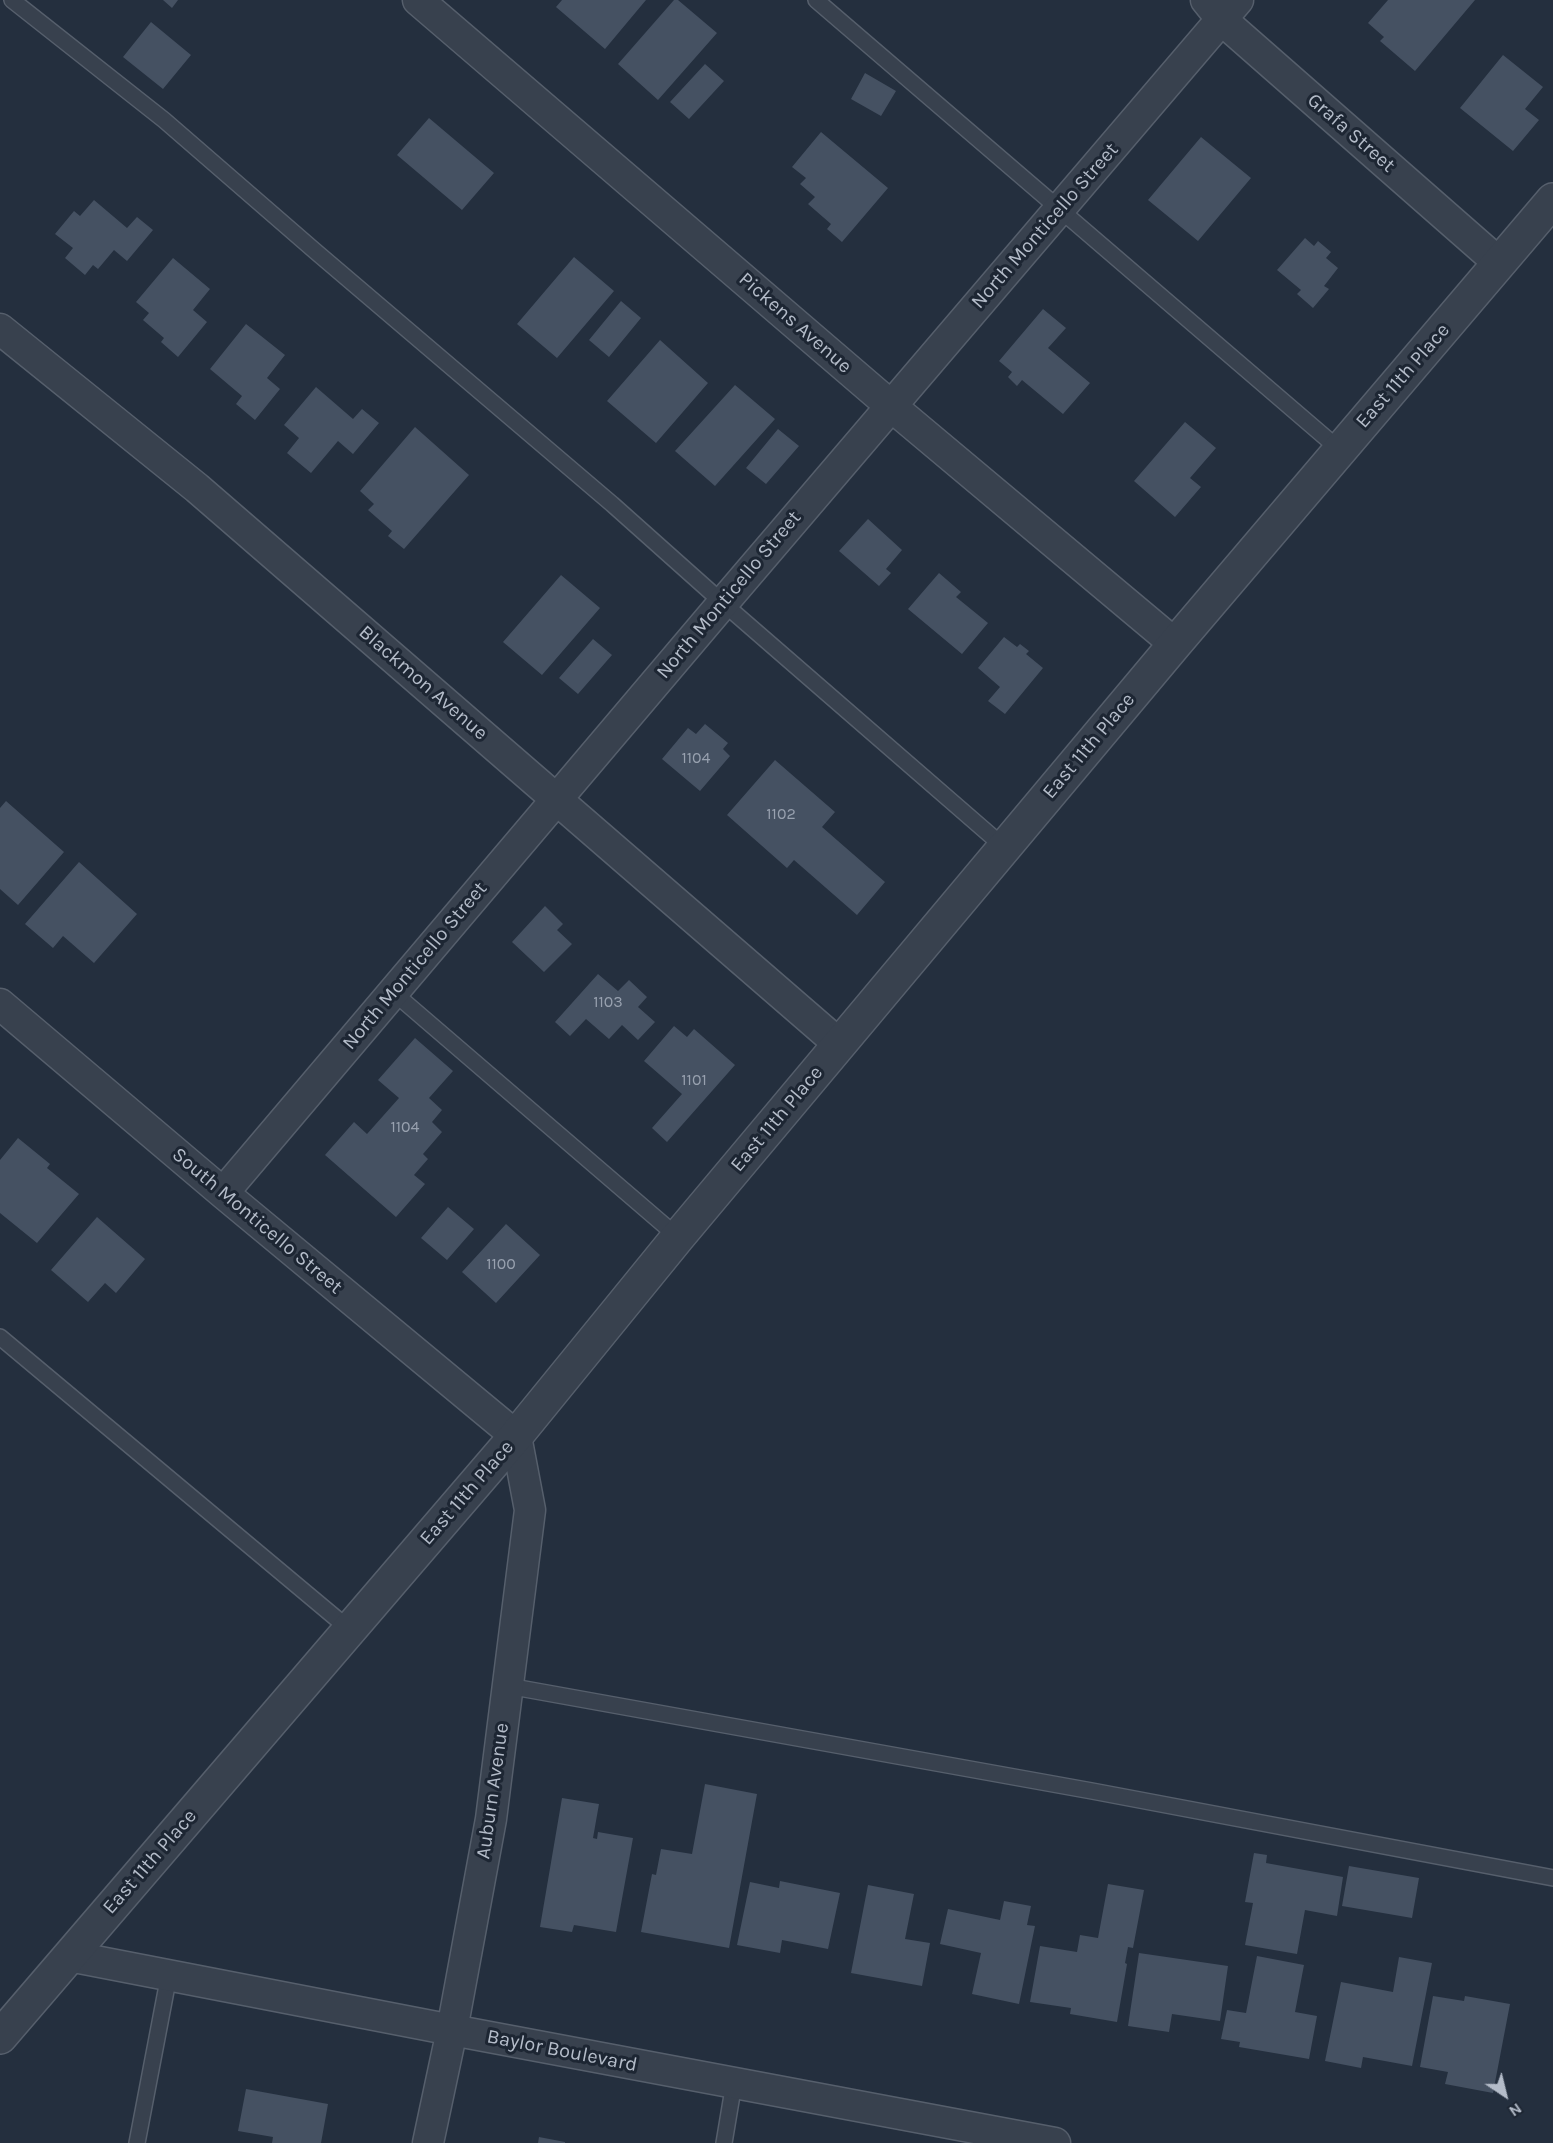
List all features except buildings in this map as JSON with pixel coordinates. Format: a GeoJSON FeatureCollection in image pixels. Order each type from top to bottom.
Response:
{"type":"FeatureCollection","features":[{"type":"Feature","properties":{"kind":"street","name":"Pickens Avenue"},"geometry":{"type":"LineString","coordinates":[[418,0],[891,406],[1175,644]]}},
{"type":"Feature","properties":{"kind":"street","name":"North Monticello Street"},"geometry":{"type":"LineString","coordinates":[[223,1193],[1060,209],[1222,7]]}},
{"type":"Feature","properties":{"kind":"street","name":"Grafa Street"},"geometry":{"type":"LineString","coordinates":[[1222,7],[1499,263]]}},
{"type":"Feature","properties":{"kind":"street","name":"East 11th Place"},"geometry":{"type":"LineString","coordinates":[[0,2037],[516,1436],[678,1237],[1004,847],[1553,200]]}},
{"type":"Feature","properties":{"kind":"street","name":"Blackmon Avenue"},"geometry":{"type":"LineString","coordinates":[[0,329],[197,488],[839,1044]]}},
{"type":"Feature","properties":{"kind":"street","name":"South Monticello Street"},"geometry":{"type":"LineString","coordinates":[[0,1004],[516,1436]]}},
{"type":"Feature","properties":{"kind":"street","name":"Auburn Avenue"},"geometry":{"type":"LineString","coordinates":[[428,2143],[453,2030],[490,1819],[531,1510],[516,1436]]}},
{"type":"Feature","properties":{"kind":"street","name":"Baylor Boulevard"},"geometry":{"type":"LineString","coordinates":[[69,1956],[1014,2139],[1055,2143]]}},
{"type":"Feature","properties":{"kind":"lane"},"geometry":{"type":"LineString","coordinates":[[12,0],[164,120],[612,504],[1004,847]]}},
{"type":"Feature","properties":{"kind":"lane"},"geometry":{"type":"LineString","coordinates":[[816,0],[1340,450]]}},
{"type":"Feature","properties":{"kind":"lane"},"geometry":{"type":"LineString","coordinates":[[393,992],[678,1237]]}},
{"type":"Feature","properties":{"kind":"lane"},"geometry":{"type":"LineString","coordinates":[[0,1337],[350,1629]]}},
{"type":"Feature","properties":{"kind":"lane"},"geometry":{"type":"LineString","coordinates":[[508,1686],[1553,1878]]}},
{"type":"Feature","properties":{"kind":"lane"},"geometry":{"type":"LineString","coordinates":[[137,2143],[169,1975]]}},
{"type":"Feature","properties":{"kind":"lane"},"geometry":{"type":"LineString","coordinates":[[724,2143],[734,2083]]}}]}
